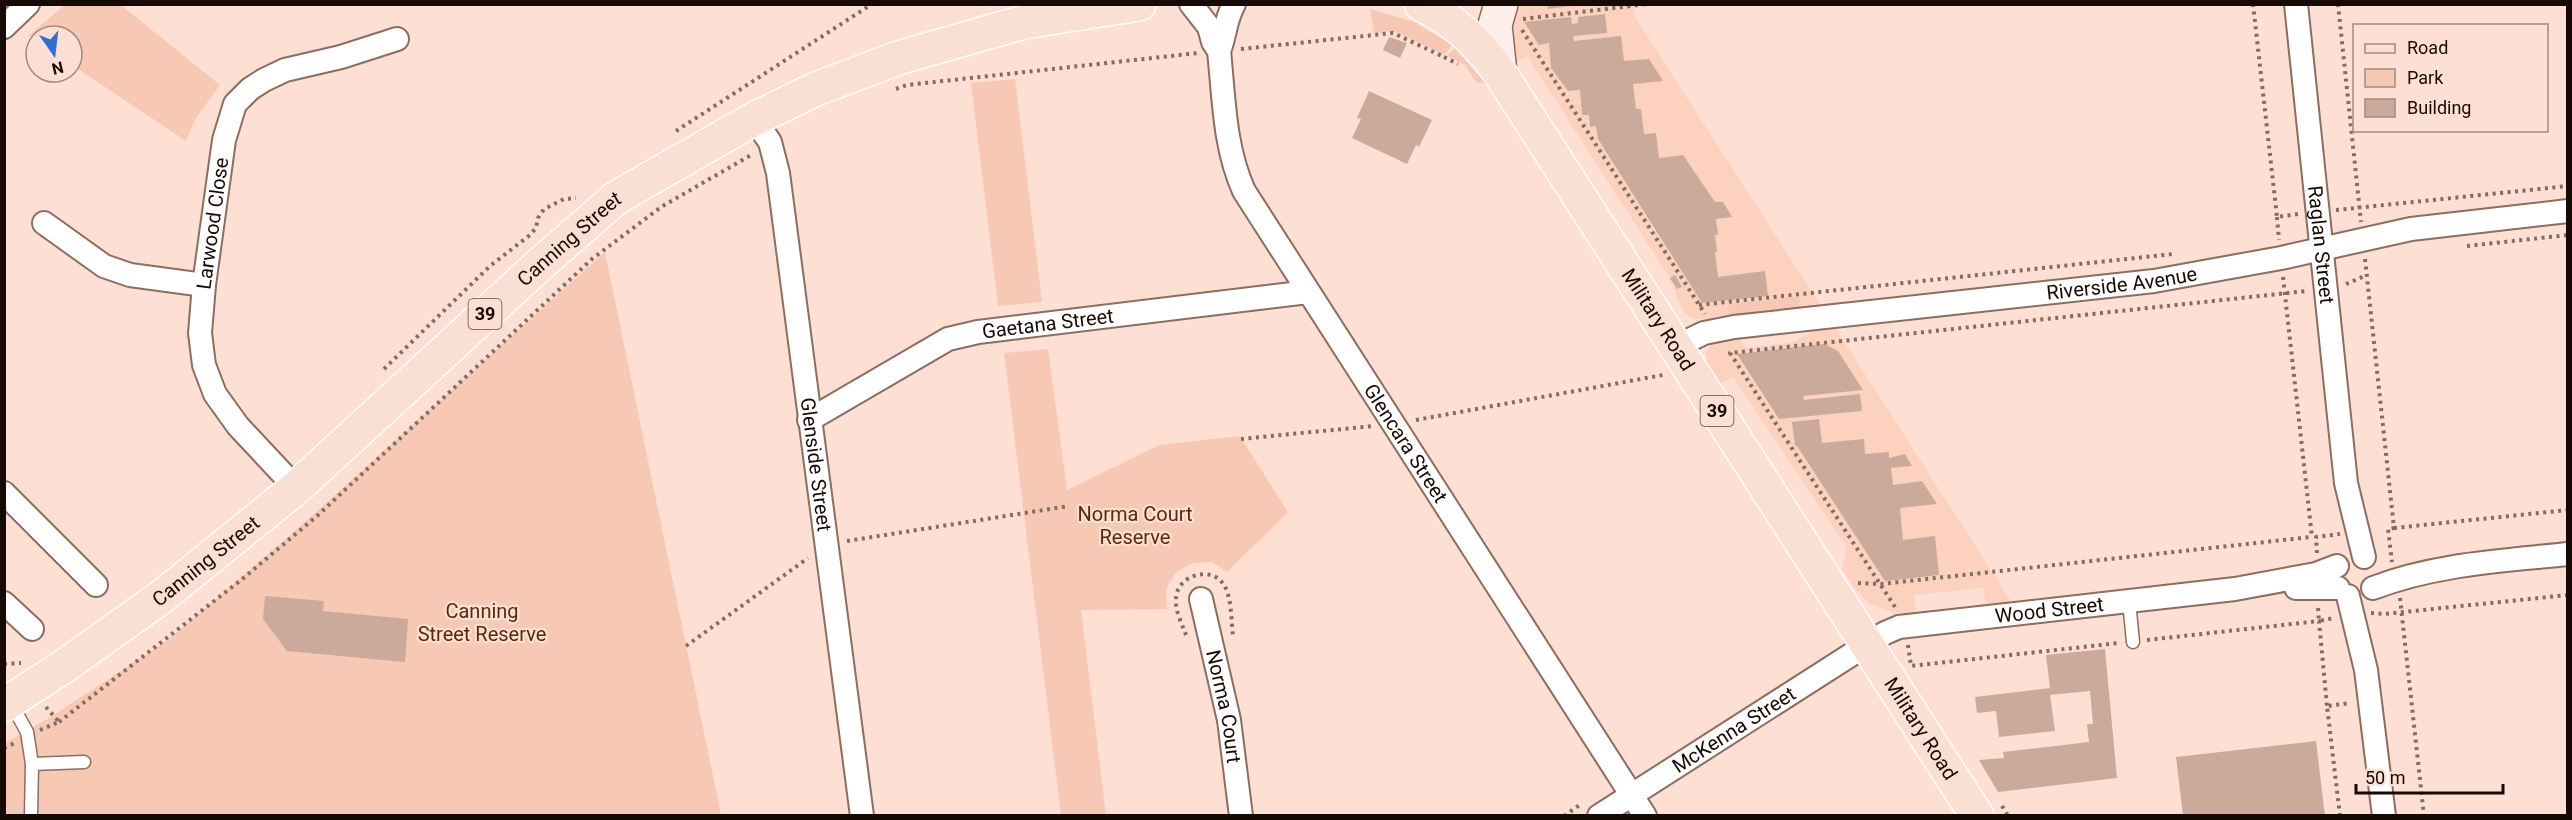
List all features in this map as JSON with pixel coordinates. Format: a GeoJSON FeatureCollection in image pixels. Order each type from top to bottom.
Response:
{"type":"FeatureCollection","features":[{"type":"Feature","properties":{"kind":"main road","name":"Canning Street"},"geometry":{"type":"LineString","coordinates":[[10,697],[160,598],[296,488],[537,267],[616,198],[762,131],[816,89],[898,58],[1023,13],[1140,4]]}},
{"type":"Feature","properties":{"kind":"main road","name":"Military Road"},"geometry":{"type":"LineString","coordinates":[[1443,8],[1500,73],[1669,361],[1836,595],[1977,816]]}},
{"type":"Feature","properties":{"kind":"street"},"geometry":{"type":"LineString","coordinates":[[4,27],[28,4]]}},
{"type":"Feature","properties":{"kind":"street","name":"Glencara Street"},"geometry":{"type":"LineString","coordinates":[[1191,4],[1209,27],[1213,42],[1205,52]]}},
{"type":"Feature","properties":{"kind":"street","name":"Glencara Street"},"geometry":{"type":"LineString","coordinates":[[1205,52],[1223,40],[1225,20],[1234,4]]}},
{"type":"Feature","properties":{"kind":"street"},"geometry":{"type":"LineString","coordinates":[[1500,73],[1495,25],[1501,4]]}},
{"type":"Feature","properties":{"kind":"street","name":"Raglan Street"},"geometry":{"type":"LineString","coordinates":[[2296,4],[2346,483],[2346,543],[2363,576],[2366,670],[2384,816]]}},
{"type":"Feature","properties":{"kind":"street","name":"Larwood Close"},"geometry":{"type":"LineString","coordinates":[[296,488],[238,426],[215,394],[204,365],[200,333],[204,285],[224,140],[235,104],[250,89],[285,70],[341,57],[397,39]]}},
{"type":"Feature","properties":{"kind":"street","name":"Glencara Street"},"geometry":{"type":"LineString","coordinates":[[1205,52],[1235,171],[1244,191],[1645,816]]}},
{"type":"Feature","properties":{"kind":"street","name":"Glenside Street"},"geometry":{"type":"LineString","coordinates":[[762,131],[778,173],[862,816]]}},
{"type":"Feature","properties":{"kind":"street","name":"Riverside Avenue"},"geometry":{"type":"LineString","coordinates":[[1669,361],[1695,337],[1715,330],[2154,281],[2322,250],[2411,229],[2568,211]]}},
{"type":"Feature","properties":{"kind":"street"},"geometry":{"type":"LineString","coordinates":[[44,223],[104,266],[130,276],[204,285]]}},
{"type":"Feature","properties":{"kind":"street","name":"Gaetana Street"},"geometry":{"type":"LineString","coordinates":[[809,420],[948,339],[978,332],[1308,292]]}},
{"type":"Feature","properties":{"kind":"street"},"geometry":{"type":"LineString","coordinates":[[4,493],[96,585]]}},
{"type":"Feature","properties":{"kind":"street","name":"Wood Street"},"geometry":{"type":"LineString","coordinates":[[1869,644],[1892,629],[1904,625],[2568,554]]}},
{"type":"Feature","properties":{"kind":"street","name":"Norma Court"},"geometry":{"type":"LineString","coordinates":[[1201,599],[1229,720],[1241,816]]}},
{"type":"Feature","properties":{"kind":"street"},"geometry":{"type":"LineString","coordinates":[[4,603],[32,629]]}},
{"type":"Feature","properties":{"kind":"street","name":"McKenna Street"},"geometry":{"type":"LineString","coordinates":[[1599,816],[1869,644]]}},
{"type":"Feature","properties":{"kind":"lane"},"geometry":{"type":"LineString","coordinates":[[2129,601],[2133,642]]}},
{"type":"Feature","properties":{"kind":"lane"},"geometry":{"type":"LineString","coordinates":[[10,697],[27,732],[32,764],[31,816]]}},
{"type":"Feature","properties":{"kind":"lane"},"geometry":{"type":"LineString","coordinates":[[32,764],[84,762]]}},
{"type":"Feature","properties":{"kind":"path"},"geometry":{"type":"LineString","coordinates":[[1647,4],[1516,20],[1881,584],[1904,625],[1911,666],[2319,621],[2340,816]]}},
{"type":"Feature","properties":{"kind":"path"},"geometry":{"type":"LineString","coordinates":[[1836,595],[1855,583],[1881,584],[2313,537],[2253,4]]}},
{"type":"Feature","properties":{"kind":"path"},"geometry":{"type":"LineString","coordinates":[[2338,4],[2394,528]]}},
{"type":"Feature","properties":{"kind":"path"},"geometry":{"type":"LineString","coordinates":[[886,92],[907,85],[1393,33],[1444,57]]}},
{"type":"Feature","properties":{"kind":"path"},"geometry":{"type":"LineString","coordinates":[[59,722],[241,580],[316,516],[592,259],[762,131]]}},
{"type":"Feature","properties":{"kind":"path"},"geometry":{"type":"LineString","coordinates":[[2277,217],[2568,186]]}},
{"type":"Feature","properties":{"kind":"path"},"geometry":{"type":"LineString","coordinates":[[1699,305],[2185,253]]}},
{"type":"Feature","properties":{"kind":"path"},"geometry":{"type":"LineString","coordinates":[[1730,353],[2337,288],[2367,275]]}},
{"type":"Feature","properties":{"kind":"path"},"geometry":{"type":"LineString","coordinates":[[1242,439],[1394,424],[1669,361]]}},
{"type":"Feature","properties":{"kind":"path"},"geometry":{"type":"LineString","coordinates":[[686,646],[827,544],[1068,506]]}},
{"type":"Feature","properties":{"kind":"path"},"geometry":{"type":"LineString","coordinates":[[2424,816],[2402,612],[2363,576],[2388,529],[2568,510]]}},
{"type":"Feature","properties":{"kind":"path"},"geometry":{"type":"LineString","coordinates":[[2402,612],[2568,595]]}},
{"type":"Feature","properties":{"kind":"path"},"geometry":{"type":"LineString","coordinates":[[2327,706],[2371,701]]}},
{"type":"Feature","properties":{"kind":"shaded area"},"geometry":{"type":"Polygon","coordinates":[[[1574,4],[1575,6],[1633,5],[1635,17],[1821,306],[1706,319],[1695,319],[1684,313],[1668,275],[1527,56],[1515,63],[1508,50],[1510,5],[1574,4]]]}},
{"type":"Feature","properties":{"kind":"shaded area"},"geometry":{"type":"Polygon","coordinates":[[[1834,326],[2012,603],[1986,605],[1983,588],[1914,595],[1916,613],[1894,613],[1868,603],[1842,569],[1847,548],[1733,377],[1721,384],[1707,363],[1706,353],[1714,342],[1741,336],[1742,344],[1747,348],[1795,342],[1814,329],[1834,326]]]}},
{"type":"Feature","properties":{"kind":"green space"},"geometry":{"type":"Polygon","coordinates":[[[65,5],[121,5],[220,85],[196,118],[186,141],[84,73],[84,24],[42,24],[65,5]]]}},
{"type":"Feature","properties":{"kind":"green space"},"geometry":{"type":"Polygon","coordinates":[[[1370,9],[1414,22],[1452,45],[1444,55],[1394,31],[1374,33],[1370,9]]]}},
{"type":"Feature","properties":{"kind":"green space"},"geometry":{"type":"Polygon","coordinates":[[[1455,48],[1485,83],[1476,82],[1465,65],[1447,56],[1455,48]]]}},
{"type":"Feature","properties":{"kind":"green space"},"geometry":{"type":"Polygon","coordinates":[[[1015,79],[1042,302],[998,306],[971,83],[1015,79]]]}},
{"type":"Feature","properties":{"kind":"green space","name":"Canning Street Reserve"},"geometry":{"type":"Polygon","coordinates":[[[605,252],[721,815],[5,816],[5,743],[49,718],[168,640],[285,540],[605,252]]]}},
{"type":"Feature","properties":{"kind":"green space"},"geometry":{"type":"Polygon","coordinates":[[[1800,297],[1798,309],[1730,317],[1728,304],[1800,297]]]}},
{"type":"Feature","properties":{"kind":"green space","name":"Norma Court Reserve"},"geometry":{"type":"Polygon","coordinates":[[[1048,349],[1067,490],[1159,445],[1240,436],[1288,512],[1227,572],[1212,562],[1193,563],[1176,572],[1166,589],[1167,609],[1081,610],[1106,815],[1061,815],[1004,353],[1048,349]]]}},
{"type":"Feature","properties":{"kind":"building"},"geometry":{"type":"Polygon","coordinates":[[[1547,4],[1570,4],[1570,6],[1548,9],[1547,4]]]}},
{"type":"Feature","properties":{"kind":"building"},"geometry":{"type":"Polygon","coordinates":[[[1605,14],[1607,33],[1573,36],[1574,41],[1621,36],[1624,61],[1649,59],[1663,81],[1633,84],[1636,109],[1641,109],[1644,134],[1656,133],[1659,158],[1683,155],[1715,202],[1723,202],[1732,217],[1716,219],[1718,235],[1715,235],[1717,251],[1715,252],[1718,277],[1765,271],[1768,296],[1702,303],[1598,139],[1596,126],[1590,127],[1589,115],[1582,115],[1580,90],[1568,91],[1551,68],[1549,43],[1539,45],[1524,22],[1571,17],[1572,24],[1578,23],[1578,17],[1605,14]]]}},
{"type":"Feature","properties":{"kind":"building"},"geometry":{"type":"Polygon","coordinates":[[[1389,37],[1407,43],[1400,58],[1383,50],[1389,37]]]}},
{"type":"Feature","properties":{"kind":"building"},"geometry":{"type":"Polygon","coordinates":[[[1369,91],[1432,120],[1419,147],[1416,145],[1407,164],[1352,138],[1361,119],[1357,118],[1369,91]]]}},
{"type":"Feature","properties":{"kind":"building"},"geometry":{"type":"Polygon","coordinates":[[[1675,275],[1682,287],[1677,289],[1670,278],[1675,275]]]}},
{"type":"Feature","properties":{"kind":"building"},"geometry":{"type":"Polygon","coordinates":[[[1824,344],[1838,351],[1863,390],[1803,396],[1804,400],[1860,394],[1862,411],[1779,419],[1737,354],[1824,344]]]}},
{"type":"Feature","properties":{"kind":"building"},"geometry":{"type":"Polygon","coordinates":[[[1819,419],[1822,443],[1864,439],[1865,454],[1889,452],[1889,458],[1905,454],[1912,466],[1891,468],[1893,485],[1922,481],[1937,504],[1900,508],[1903,540],[1935,536],[1939,575],[1885,581],[1795,446],[1792,422],[1819,419]]]}},
{"type":"Feature","properties":{"kind":"building"},"geometry":{"type":"Polygon","coordinates":[[[265,596],[324,601],[323,611],[408,619],[405,662],[287,651],[263,619],[265,596]]]}},
{"type":"Feature","properties":{"kind":"building"},"geometry":{"type":"Polygon","coordinates":[[[2105,649],[2117,778],[1998,792],[1979,760],[2004,758],[2003,752],[2089,742],[2087,724],[2093,724],[2090,691],[2050,695],[2055,731],[1999,737],[1996,711],[1977,713],[1975,697],[2050,688],[2046,655],[2105,649]]]}},
{"type":"Feature","properties":{"kind":"building"},"geometry":{"type":"Polygon","coordinates":[[[2316,741],[2325,816],[2183,816],[2176,757],[2316,741]]]}}]}
